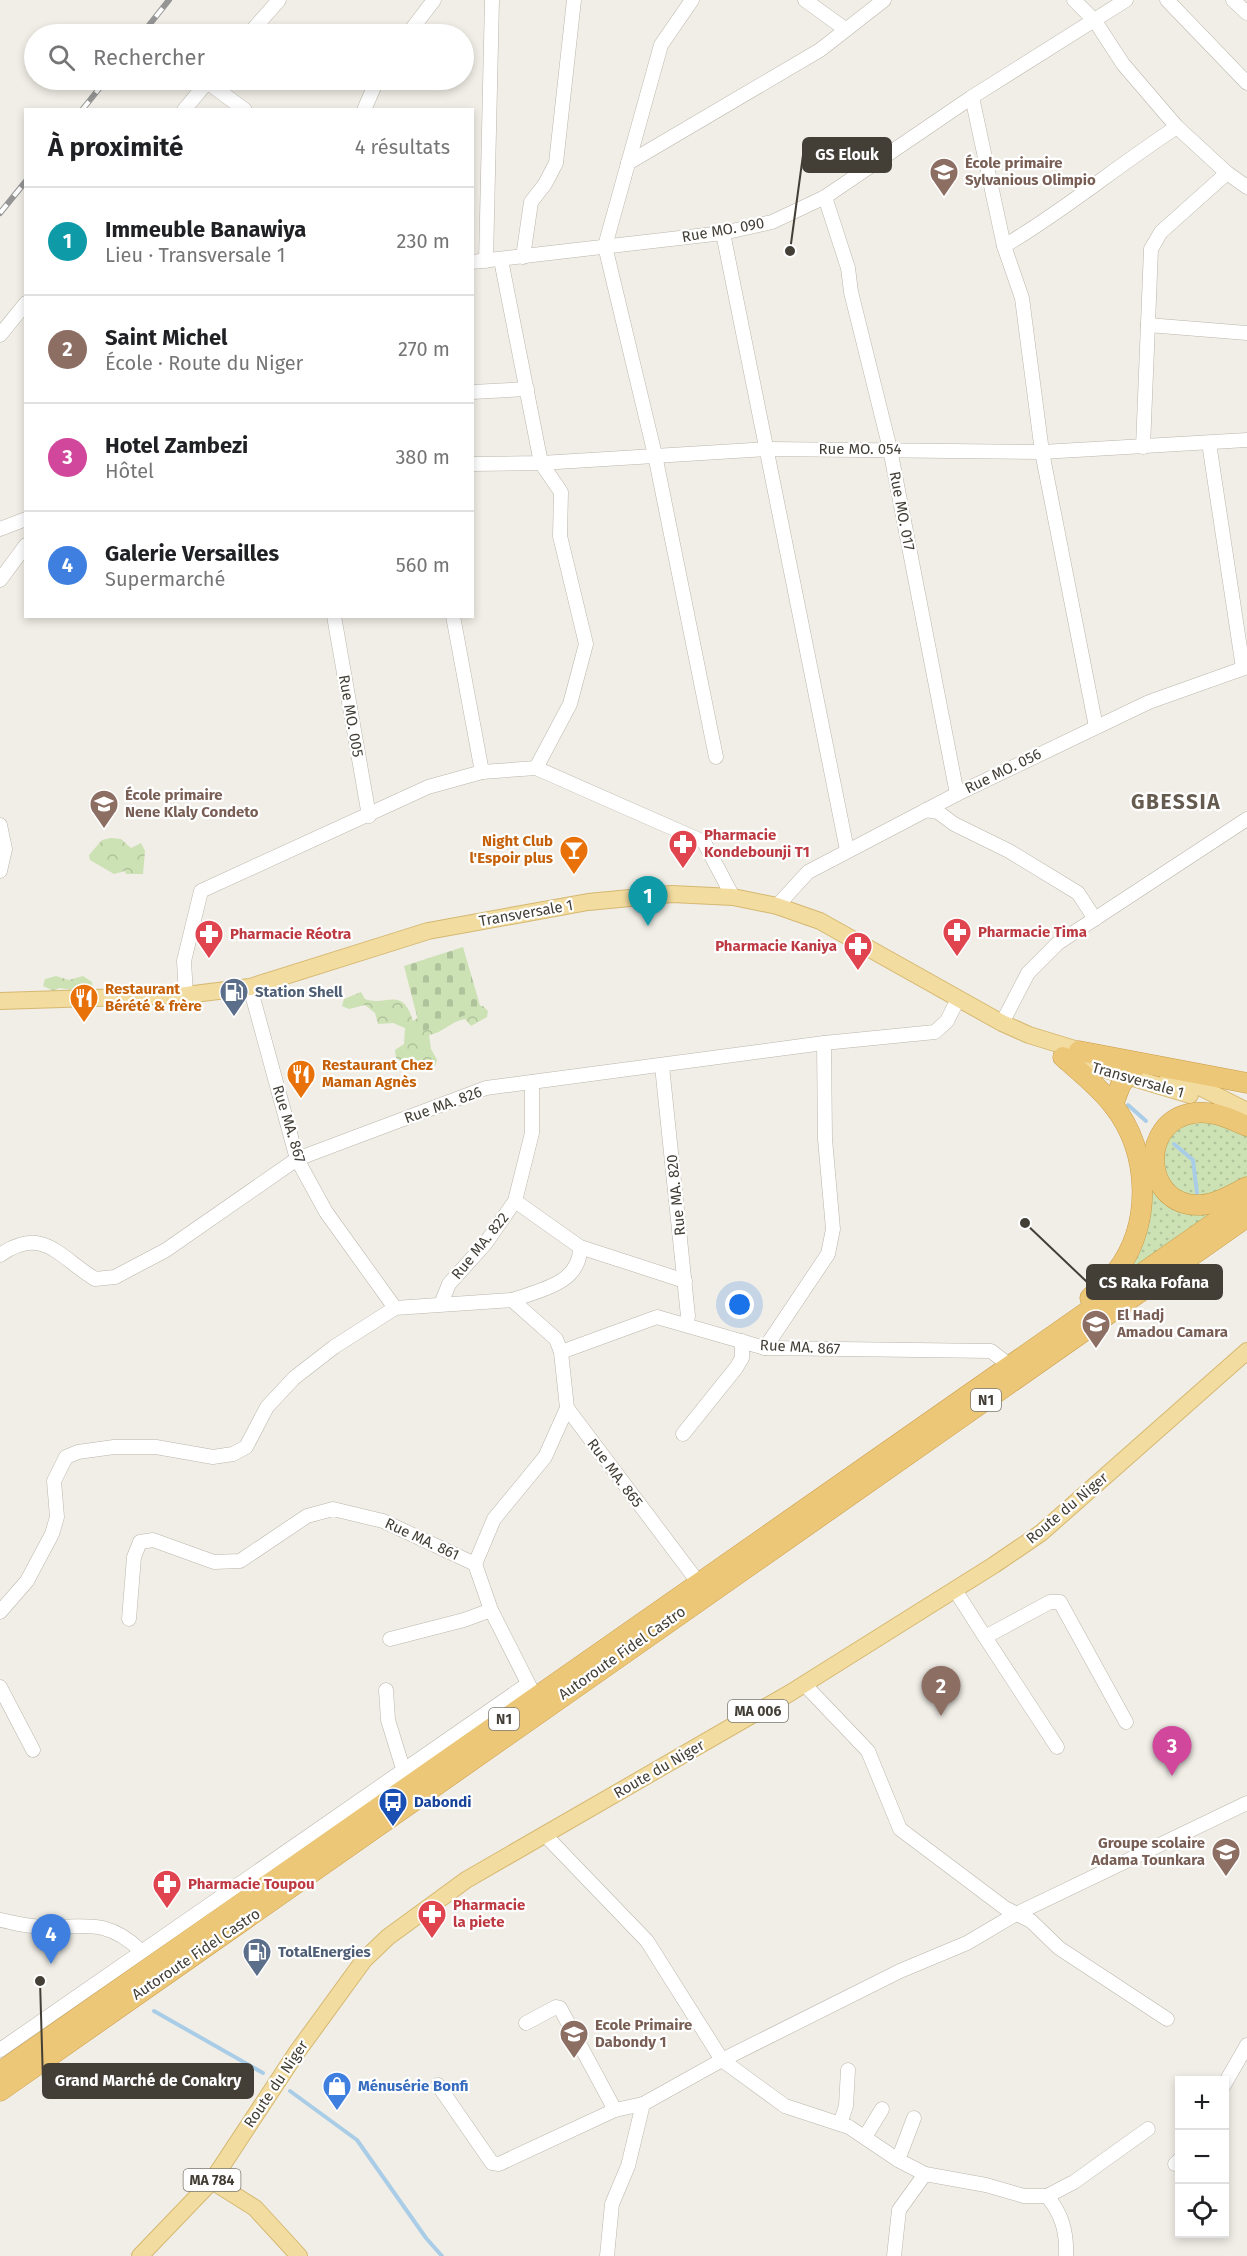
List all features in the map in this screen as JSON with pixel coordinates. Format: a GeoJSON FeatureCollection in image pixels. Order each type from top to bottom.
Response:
{"type":"FeatureCollection","features":[{"type":"Feature","properties":{"kind":"highway"},"geometry":{"type":"LineString","coordinates":[[1071,1054],[1247,1083]]}},
{"type":"Feature","properties":{"kind":"highway"},"geometry":{"type":"LineString","coordinates":[[1058,1333],[1116,1272],[1134,1239],[1143,1208],[1140,1165],[1132,1137],[1113,1105],[1071,1054]]}},
{"type":"Feature","properties":{"kind":"highway"},"geometry":{"type":"LineString","coordinates":[[1113,1105],[1131,1071]]}},
{"type":"Feature","properties":{"kind":"highway"},"geometry":{"type":"LineString","coordinates":[[1247,1125],[1209,1113],[1184,1115],[1164,1128],[1154,1148],[1154,1171],[1164,1190],[1188,1204],[1216,1202],[1247,1187]]}},
{"type":"Feature","properties":{"kind":"highway","name":"Autoroute Fidel Castro"},"geometry":{"type":"LineString","coordinates":[[0,2072],[531,1691],[698,1582],[1247,1200]]}},
{"type":"Feature","properties":{"kind":"highway","name":"Autoroute Fidel Castro"},"geometry":{"type":"LineString","coordinates":[[0,2091],[1247,1217]]}},
{"type":"Feature","properties":{"kind":"main road","name":"Transversale 1"},"geometry":{"type":"LineString","coordinates":[[0,1001],[186,995],[250,987],[428,931],[588,902],[672,894],[733,897],[777,906],[820,921],[1002,1023],[1071,1054],[1131,1071],[1190,1082],[1247,1111]]}},
{"type":"Feature","properties":{"kind":"main road","name":"Transversale 1"},"geometry":{"type":"LineString","coordinates":[[1131,1071],[1185,1092],[1247,1125]]}},
{"type":"Feature","properties":{"kind":"main road","name":"Route du Niger"},"geometry":{"type":"LineString","coordinates":[[140,2256],[212,2181],[270,2092],[364,1960],[388,1937],[466,1880],[804,1684],[955,1590],[1041,1533],[1247,1351]]}},
{"type":"Feature","properties":{"kind":"main road"},"geometry":{"type":"LineString","coordinates":[[212,2181],[255,2208],[299,2256]]}},
{"type":"Feature","properties":{"kind":"street"},"geometry":{"type":"LineString","coordinates":[[258,24],[279,0]]}},
{"type":"Feature","properties":{"kind":"street"},"geometry":{"type":"LineString","coordinates":[[416,24],[434,0]]}},
{"type":"Feature","properties":{"kind":"street"},"geometry":{"type":"LineString","coordinates":[[479,262],[492,0]]}},
{"type":"Feature","properties":{"kind":"street"},"geometry":{"type":"LineString","coordinates":[[523,257],[531,202],[545,184],[556,164],[574,0]]}},
{"type":"Feature","properties":{"kind":"street"},"geometry":{"type":"LineString","coordinates":[[692,0],[661,45],[605,246],[655,455],[716,757]]}},
{"type":"Feature","properties":{"kind":"street"},"geometry":{"type":"LineString","coordinates":[[805,0],[846,29]]}},
{"type":"Feature","properties":{"kind":"street"},"geometry":{"type":"LineString","coordinates":[[628,163],[820,50],[884,0]]}},
{"type":"Feature","properties":{"kind":"street"},"geometry":{"type":"LineString","coordinates":[[1074,0],[1095,21],[1123,64],[1177,127],[1227,173],[1247,187]]}},
{"type":"Feature","properties":{"kind":"street","name":"Rue MO. 090"},"geometry":{"type":"LineString","coordinates":[[479,262],[723,233],[772,222],[825,197],[972,97],[1126,0]]}},
{"type":"Feature","properties":{"kind":"street"},"geometry":{"type":"LineString","coordinates":[[1167,0],[1247,83]]}},
{"type":"Feature","properties":{"kind":"street"},"geometry":{"type":"LineString","coordinates":[[1233,0],[1247,13]]}},
{"type":"Feature","properties":{"kind":"street"},"geometry":{"type":"LineString","coordinates":[[186,108],[201,90]]}},
{"type":"Feature","properties":{"kind":"street"},"geometry":{"type":"LineString","coordinates":[[219,90],[242,108]]}},
{"type":"Feature","properties":{"kind":"street"},"geometry":{"type":"LineString","coordinates":[[365,108],[372,90]]}},
{"type":"Feature","properties":{"kind":"street"},"geometry":{"type":"LineString","coordinates":[[972,97],[1004,246],[1022,298],[1042,452],[1096,727]]}},
{"type":"Feature","properties":{"kind":"street"},"geometry":{"type":"LineString","coordinates":[[1004,246],[1034,229],[1123,162],[1177,127]]}},
{"type":"Feature","properties":{"kind":"street"},"geometry":{"type":"LineString","coordinates":[[1143,447],[1151,249],[1161,232],[1227,173]]}},
{"type":"Feature","properties":{"kind":"street","name":"Rue MO. 017"},"geometry":{"type":"LineString","coordinates":[[825,197],[848,268],[851,292],[890,449],[957,794]]}},
{"type":"Feature","properties":{"kind":"street"},"geometry":{"type":"LineString","coordinates":[[723,233],[847,850]]}},
{"type":"Feature","properties":{"kind":"street"},"geometry":{"type":"LineString","coordinates":[[501,260],[541,463],[561,492],[560,536],[586,644],[570,704],[536,768]]}},
{"type":"Feature","properties":{"kind":"street"},"geometry":{"type":"LineString","coordinates":[[0,335],[24,305]]}},
{"type":"Feature","properties":{"kind":"street"},"geometry":{"type":"LineString","coordinates":[[1148,325],[1247,333]]}},
{"type":"Feature","properties":{"kind":"street"},"geometry":{"type":"LineString","coordinates":[[474,392],[527,389]]}},
{"type":"Feature","properties":{"kind":"street","name":"Rue MO. 054"},"geometry":{"type":"LineString","coordinates":[[474,464],[541,463],[768,449],[1042,452],[1247,440]]}},
{"type":"Feature","properties":{"kind":"street"},"geometry":{"type":"LineString","coordinates":[[1209,442],[1245,668]]}},
{"type":"Feature","properties":{"kind":"street"},"geometry":{"type":"LineString","coordinates":[[0,529],[24,520]]}},
{"type":"Feature","properties":{"kind":"street"},"geometry":{"type":"LineString","coordinates":[[0,580],[24,547]]}},
{"type":"Feature","properties":{"kind":"street","name":"Rue MO. 005"},"geometry":{"type":"LineString","coordinates":[[334,618],[369,816]]}},
{"type":"Feature","properties":{"kind":"street"},"geometry":{"type":"LineString","coordinates":[[453,618],[482,772]]}},
{"type":"Feature","properties":{"kind":"street","name":"Rue MO. 056"},"geometry":{"type":"LineString","coordinates":[[777,906],[808,872],[957,794],[1149,702],[1245,668]]}},
{"type":"Feature","properties":{"kind":"street"},"geometry":{"type":"LineString","coordinates":[[186,995],[184,961],[201,891],[428,787],[482,772],[536,768],[704,842],[733,897]]}},
{"type":"Feature","properties":{"kind":"street"},"geometry":{"type":"LineString","coordinates":[[926,810],[938,812],[954,824],[1009,851],[1078,893],[1095,919]]}},
{"type":"Feature","properties":{"kind":"street"},"geometry":{"type":"LineString","coordinates":[[1002,1023],[1028,973],[1058,943],[1247,819]]}},
{"type":"Feature","properties":{"kind":"street"},"geometry":{"type":"LineString","coordinates":[[0,825],[5,849],[0,871]]}},
{"type":"Feature","properties":{"kind":"street","name":"Rue MA. 867"},"geometry":{"type":"LineString","coordinates":[[250,987],[297,1159],[326,1212],[395,1308]]}},
{"type":"Feature","properties":{"kind":"street","name":"Rue MA. 826"},"geometry":{"type":"LineString","coordinates":[[0,1256],[16,1244],[46,1243],[95,1279],[115,1277],[166,1250],[297,1159],[486,1088],[824,1043],[935,1032],[947,1021],[958,999]]}},
{"type":"Feature","properties":{"kind":"street"},"geometry":{"type":"LineString","coordinates":[[765,1348],[828,1254],[833,1229],[825,1139],[824,1043]]}},
{"type":"Feature","properties":{"kind":"street","name":"Rue MA. 820"},"geometry":{"type":"LineString","coordinates":[[662,1066],[685,1281],[686,1324]]}},
{"type":"Feature","properties":{"kind":"street","name":"Rue MA. 822"},"geometry":{"type":"LineString","coordinates":[[441,1304],[449,1284],[486,1244],[515,1201],[532,1133],[532,1082]]}},
{"type":"Feature","properties":{"kind":"street"},"geometry":{"type":"LineString","coordinates":[[515,1201],[580,1247],[685,1281]]}},
{"type":"Feature","properties":{"kind":"street"},"geometry":{"type":"LineString","coordinates":[[0,1612],[27,1581],[52,1534],[57,1517],[54,1481],[66,1458],[78,1452],[114,1447],[156,1447],[213,1457],[233,1454],[246,1447],[267,1407],[294,1378],[334,1347],[395,1308],[512,1300],[549,1287],[570,1275],[576,1270],[581,1260],[580,1247]]}},
{"type":"Feature","properties":{"kind":"street"},"geometry":{"type":"LineString","coordinates":[[475,1564],[494,1519],[544,1457],[567,1408],[561,1352],[556,1339],[512,1300]]}},
{"type":"Feature","properties":{"kind":"street","name":"Rue MA. 867"},"geometry":{"type":"LineString","coordinates":[[561,1352],[657,1317],[765,1348],[991,1351],[1008,1365]]}},
{"type":"Feature","properties":{"kind":"street"},"geometry":{"type":"LineString","coordinates":[[683,1434],[736,1368],[742,1358],[742,1341]]}},
{"type":"Feature","properties":{"kind":"street","name":"Rue MA. 865"},"geometry":{"type":"LineString","coordinates":[[567,1408],[698,1582]]}},
{"type":"Feature","properties":{"kind":"street","name":"Rue MA. 861"},"geometry":{"type":"LineString","coordinates":[[129,1620],[134,1557],[140,1542],[153,1540],[214,1562],[240,1561],[307,1516],[333,1509],[383,1521],[475,1564],[491,1610],[531,1691]]}},
{"type":"Feature","properties":{"kind":"street"},"geometry":{"type":"LineString","coordinates":[[955,1590],[1057,1747]]}},
{"type":"Feature","properties":{"kind":"street"},"geometry":{"type":"LineString","coordinates":[[986,1637],[1050,1602],[1060,1602],[1126,1722]]}},
{"type":"Feature","properties":{"kind":"street"},"geometry":{"type":"LineString","coordinates":[[390,1639],[464,1620],[491,1610]]}},
{"type":"Feature","properties":{"kind":"street"},"geometry":{"type":"LineString","coordinates":[[804,1684],[868,1751],[900,1829],[1016,1914],[1031,1921],[1059,1948],[1167,2019]]}},
{"type":"Feature","properties":{"kind":"street"},"geometry":{"type":"LineString","coordinates":[[0,1687],[33,1750]]}},
{"type":"Feature","properties":{"kind":"street"},"geometry":{"type":"LineString","coordinates":[[386,1690],[388,1720],[404,1772]]}},
{"type":"Feature","properties":{"kind":"street"},"geometry":{"type":"LineString","coordinates":[[0,2050],[404,1772],[531,1691]]}},
{"type":"Feature","properties":{"kind":"street"},"geometry":{"type":"LineString","coordinates":[[438,2085],[495,2164],[615,2110],[643,2104],[722,2060],[900,1971],[967,1943],[1016,1914],[1246,1805]]}},
{"type":"Feature","properties":{"kind":"street"},"geometry":{"type":"LineString","coordinates":[[545,1835],[647,1941],[722,2060],[785,2106],[840,2124],[925,2174],[986,2185],[1024,2196],[1047,2196],[1074,2182],[1148,2129]]}},
{"type":"Feature","properties":{"kind":"street"},"geometry":{"type":"LineString","coordinates":[[0,1920],[34,1927],[80,1924],[106,1928],[132,1942],[141,1951]]}},
{"type":"Feature","properties":{"kind":"street"},"geometry":{"type":"LineString","coordinates":[[526,2023],[556,2007],[560,2008],[615,2110]]}},
{"type":"Feature","properties":{"kind":"street"},"geometry":{"type":"LineString","coordinates":[[1229,2076],[1247,2045]]}},
{"type":"Feature","properties":{"kind":"street"},"geometry":{"type":"LineString","coordinates":[[840,2124],[846,2106],[848,2070]]}},
{"type":"Feature","properties":{"kind":"street"},"geometry":{"type":"LineString","coordinates":[[607,2256],[612,2204],[628,2166],[643,2104]]}},
{"type":"Feature","properties":{"kind":"street"},"geometry":{"type":"LineString","coordinates":[[865,2137],[882,2109]]}},
{"type":"Feature","properties":{"kind":"street"},"geometry":{"type":"LineString","coordinates":[[898,2160],[914,2118]]}},
{"type":"Feature","properties":{"kind":"street"},"geometry":{"type":"LineString","coordinates":[[894,2256],[899,2210],[925,2174]]}},
{"type":"Feature","properties":{"kind":"street"},"geometry":{"type":"LineString","coordinates":[[1047,2196],[1059,2211],[1066,2237],[1066,2256]]}},
{"type":"Feature","properties":{"kind":"green space"},"geometry":{"type":"Polygon","coordinates":[[[121,839],[131,848],[141,843],[145,851],[143,874],[126,874],[125,871],[114,874],[90,860],[89,855],[102,840],[121,839]]]}},
{"type":"Feature","properties":{"kind":"green space"},"geometry":{"type":"Polygon","coordinates":[[[463,947],[481,1009],[421,1032],[404,966],[463,947]]]}},
{"type":"Feature","properties":{"kind":"green space"},"geometry":{"type":"Polygon","coordinates":[[[56,976],[69,980],[83,976],[92,982],[93,989],[85,992],[59,988],[54,991],[43,986],[45,979],[56,976]]]}},
{"type":"Feature","properties":{"kind":"green space"},"geometry":{"type":"Polygon","coordinates":[[[361,992],[365,999],[373,1001],[399,1000],[409,1010],[413,1021],[423,1014],[475,1005],[483,1006],[488,1011],[487,1017],[471,1026],[465,1019],[460,1020],[429,1035],[431,1049],[437,1060],[435,1066],[401,1061],[396,1058],[395,1050],[404,1044],[405,1028],[393,1023],[378,1024],[375,1013],[365,1005],[349,1009],[342,1006],[344,999],[361,992]]]}},
{"type":"Feature","properties":{"kind":"green space"},"geometry":{"type":"Polygon","coordinates":[[[1199,1118],[1247,1134],[1247,1178],[1215,1196],[1192,1201],[1164,1183],[1162,1147],[1168,1135],[1199,1118]]]}},
{"type":"Feature","properties":{"kind":"green space"},"geometry":{"type":"Polygon","coordinates":[[[1149,1178],[1220,1210],[1124,1274],[1149,1178]]]}},
{"type":"Feature","properties":{"kind":"waterway"},"geometry":{"type":"LineString","coordinates":[[1128,1105],[1146,1121]]}},
{"type":"Feature","properties":{"kind":"waterway"},"geometry":{"type":"LineString","coordinates":[[1174,1144],[1193,1160],[1197,1193]]}},
{"type":"Feature","properties":{"kind":"waterway"},"geometry":{"type":"LineString","coordinates":[[154,2011],[263,2073]]}},
{"type":"Feature","properties":{"kind":"waterway"},"geometry":{"type":"LineString","coordinates":[[290,2091],[357,2140],[426,2238],[442,2256]]}},
{"type":"Feature","properties":{"kind":"railway"},"geometry":{"type":"LineString","coordinates":[[150,24],[169,0]]}},
{"type":"Feature","properties":{"kind":"railway"},"geometry":{"type":"LineString","coordinates":[[84,108],[98,90]]}},
{"type":"Feature","properties":{"kind":"railway"},"geometry":{"type":"LineString","coordinates":[[0,213],[24,183]]}},
{"type":"Feature","properties":{"kind":"place","name":"École primaire Sylvanious Olimpio"},"geometry":{"type":"Point","coordinates":[944,198]}},
{"type":"Feature","properties":{"kind":"place","name":"GS Elouk"},"geometry":{"type":"Point","coordinates":[790,251]}},
{"type":"Feature","properties":{"kind":"place","name":"École primaire Nene Klaly Condeto"},"geometry":{"type":"Point","coordinates":[104,830]}},
{"type":"Feature","properties":{"kind":"place","name":"Pharmacie Kondebounji T1"},"geometry":{"type":"Point","coordinates":[683,870]}},
{"type":"Feature","properties":{"kind":"place","name":"Night Club l'Espoir plus"},"geometry":{"type":"Point","coordinates":[574,876]}},
{"type":"Feature","properties":{"kind":"place","name":"Immeuble Banawiya"},"geometry":{"type":"Point","coordinates":[648,926]}},
{"type":"Feature","properties":{"kind":"place","name":"Pharmacie Tima"},"geometry":{"type":"Point","coordinates":[957,958]}},
{"type":"Feature","properties":{"kind":"place","name":"Pharmacie Réotra"},"geometry":{"type":"Point","coordinates":[209,960]}},
{"type":"Feature","properties":{"kind":"place","name":"Pharmacie Kaniya"},"geometry":{"type":"Point","coordinates":[858,972]}},
{"type":"Feature","properties":{"kind":"place","name":"Station Shell"},"geometry":{"type":"Point","coordinates":[234,1018]}},
{"type":"Feature","properties":{"kind":"place","name":"Restaurant Bérété & frère"},"geometry":{"type":"Point","coordinates":[84,1024]}},
{"type":"Feature","properties":{"kind":"place","name":"Restaurant Chez Maman Agnès"},"geometry":{"type":"Point","coordinates":[301,1100]}},
{"type":"Feature","properties":{"kind":"place","name":"CS Raka Fofana"},"geometry":{"type":"Point","coordinates":[1025,1223]}},
{"type":"Feature","properties":{"kind":"place","name":"El Hadj Amadou Camara"},"geometry":{"type":"Point","coordinates":[1096,1350]}},
{"type":"Feature","properties":{"kind":"place","name":"Saint Michel"},"geometry":{"type":"Point","coordinates":[941,1716]}},
{"type":"Feature","properties":{"kind":"place","name":"Hotel Zambezi"},"geometry":{"type":"Point","coordinates":[1172,1776]}},
{"type":"Feature","properties":{"kind":"place","name":"Dabondi"},"geometry":{"type":"Point","coordinates":[393,1828]}},
{"type":"Feature","properties":{"kind":"place","name":"Groupe scolaire Adama Tounkara"},"geometry":{"type":"Point","coordinates":[1226,1878]}},
{"type":"Feature","properties":{"kind":"place","name":"Pharmacie Toupou"},"geometry":{"type":"Point","coordinates":[167,1910]}},
{"type":"Feature","properties":{"kind":"place","name":"Pharmacie la piete"},"geometry":{"type":"Point","coordinates":[432,1940]}},
{"type":"Feature","properties":{"kind":"place","name":"Galerie Versailles"},"geometry":{"type":"Point","coordinates":[51,1964]}},
{"type":"Feature","properties":{"kind":"place","name":"TotalEnergies"},"geometry":{"type":"Point","coordinates":[257,1978]}},
{"type":"Feature","properties":{"kind":"place","name":"Grand Marché de Conakry"},"geometry":{"type":"Point","coordinates":[40,1981]}},
{"type":"Feature","properties":{"kind":"place","name":"Ecole Primaire Dabondy 1"},"geometry":{"type":"Point","coordinates":[574,2060]}},
{"type":"Feature","properties":{"kind":"place","name":"Ménusérie Bonfi"},"geometry":{"type":"Point","coordinates":[337,2112]}},
{"type":"Feature","properties":{"kind":"district","name":"GBESSIA"},"geometry":{"type":"Point","coordinates":[1176,802]}}]}
